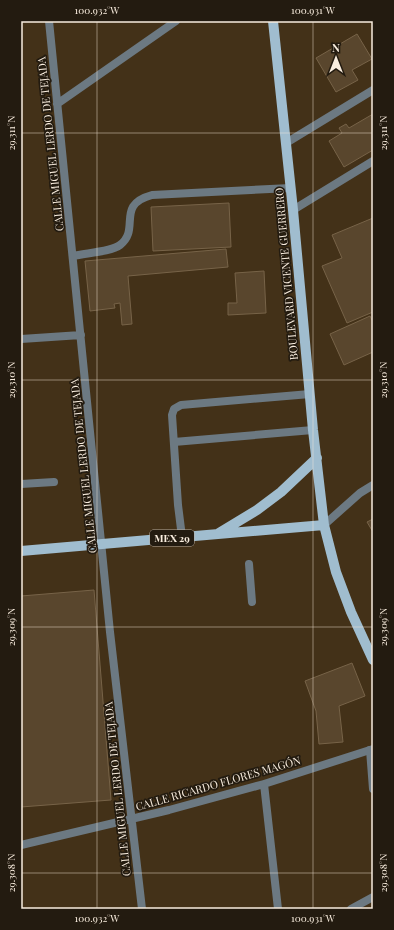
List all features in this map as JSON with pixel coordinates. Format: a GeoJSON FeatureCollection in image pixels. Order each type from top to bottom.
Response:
{"type":"FeatureCollection","features":[{"type":"Feature","properties":{"kind":"main road","name":"BOULEVARD VICENTE GUERRERO"},"geometry":{"type":"LineString","coordinates":[[273,21],[291,188],[313,430],[324,525],[336,572],[351,612],[373,660]]}},
{"type":"Feature","properties":{"kind":"main road"},"geometry":{"type":"LineString","coordinates":[[216,534],[257,510],[281,492],[317,458]]}},
{"type":"Feature","properties":{"kind":"main road","name":"MEX 29"},"geometry":{"type":"LineString","coordinates":[[21,551],[324,525]]}},
{"type":"Feature","properties":{"kind":"street","name":"CALLE MIGUEL LERDO DE TEJADA"},"geometry":{"type":"LineString","coordinates":[[49,21],[101,544],[142,909]]}},
{"type":"Feature","properties":{"kind":"street"},"geometry":{"type":"LineString","coordinates":[[58,104],[176,21]]}},
{"type":"Feature","properties":{"kind":"street"},"geometry":{"type":"LineString","coordinates":[[286,144],[373,90]]}},
{"type":"Feature","properties":{"kind":"street"},"geometry":{"type":"LineString","coordinates":[[293,210],[373,161]]}},
{"type":"Feature","properties":{"kind":"street"},"geometry":{"type":"LineString","coordinates":[[73,256],[113,249],[120,245],[127,235],[132,207],[136,201],[142,198],[152,196],[291,188]]}},
{"type":"Feature","properties":{"kind":"street"},"geometry":{"type":"LineString","coordinates":[[21,339],[81,335]]}},
{"type":"Feature","properties":{"kind":"street"},"geometry":{"type":"LineString","coordinates":[[182,537],[178,505],[172,415],[174,409],[181,405],[310,394]]}},
{"type":"Feature","properties":{"kind":"street"},"geometry":{"type":"LineString","coordinates":[[174,442],[313,430]]}},
{"type":"Feature","properties":{"kind":"street"},"geometry":{"type":"LineString","coordinates":[[21,484],[54,482]]}},
{"type":"Feature","properties":{"kind":"street"},"geometry":{"type":"LineString","coordinates":[[324,525],[360,493],[373,485]]}},
{"type":"Feature","properties":{"kind":"street"},"geometry":{"type":"LineString","coordinates":[[249,564],[252,602]]}},
{"type":"Feature","properties":{"kind":"street"},"geometry":{"type":"LineString","coordinates":[[372,749],[373,789]]}},
{"type":"Feature","properties":{"kind":"street","name":"CALLE RICARDO FLORES MAGÓN"},"geometry":{"type":"LineString","coordinates":[[21,845],[170,810],[264,784],[372,749]]}},
{"type":"Feature","properties":{"kind":"street"},"geometry":{"type":"LineString","coordinates":[[264,784],[278,909]]}},
{"type":"Feature","properties":{"kind":"street"},"geometry":{"type":"LineString","coordinates":[[351,909],[373,896]]}},
{"type":"Feature","properties":{"kind":"building"},"geometry":{"type":"Polygon","coordinates":[[[357,34],[372,59],[352,70],[358,80],[336,92],[316,58],[357,34]]]}},
{"type":"Feature","properties":{"kind":"building"},"geometry":{"type":"Polygon","coordinates":[[[373,114],[373,150],[344,167],[329,141],[342,133],[339,128],[346,124],[349,128],[373,114]]]}},
{"type":"Feature","properties":{"kind":"building"},"geometry":{"type":"Polygon","coordinates":[[[229,203],[231,247],[153,251],[151,207],[229,203]]]}},
{"type":"Feature","properties":{"kind":"building"},"geometry":{"type":"Polygon","coordinates":[[[373,218],[373,312],[347,323],[322,266],[342,258],[332,235],[373,218]]]}},
{"type":"Feature","properties":{"kind":"building"},"geometry":{"type":"Polygon","coordinates":[[[226,249],[228,267],[128,276],[132,324],[122,325],[120,303],[114,304],[115,308],[90,311],[85,261],[226,249]]]}},
{"type":"Feature","properties":{"kind":"building"},"geometry":{"type":"Polygon","coordinates":[[[264,271],[266,313],[228,315],[228,303],[237,303],[235,273],[264,271]]]}},
{"type":"Feature","properties":{"kind":"building"},"geometry":{"type":"Polygon","coordinates":[[[370,316],[373,322],[373,352],[344,365],[330,334],[370,316]]]}},
{"type":"Feature","properties":{"kind":"building"},"geometry":{"type":"Polygon","coordinates":[[[373,519],[373,532],[367,522],[373,519]]]}},
{"type":"Feature","properties":{"kind":"building"},"geometry":{"type":"Polygon","coordinates":[[[94,590],[111,800],[21,807],[21,596],[94,590]]]}},
{"type":"Feature","properties":{"kind":"building"},"geometry":{"type":"Polygon","coordinates":[[[352,663],[365,696],[339,706],[343,742],[319,744],[316,711],[305,681],[352,663]]]}}]}
